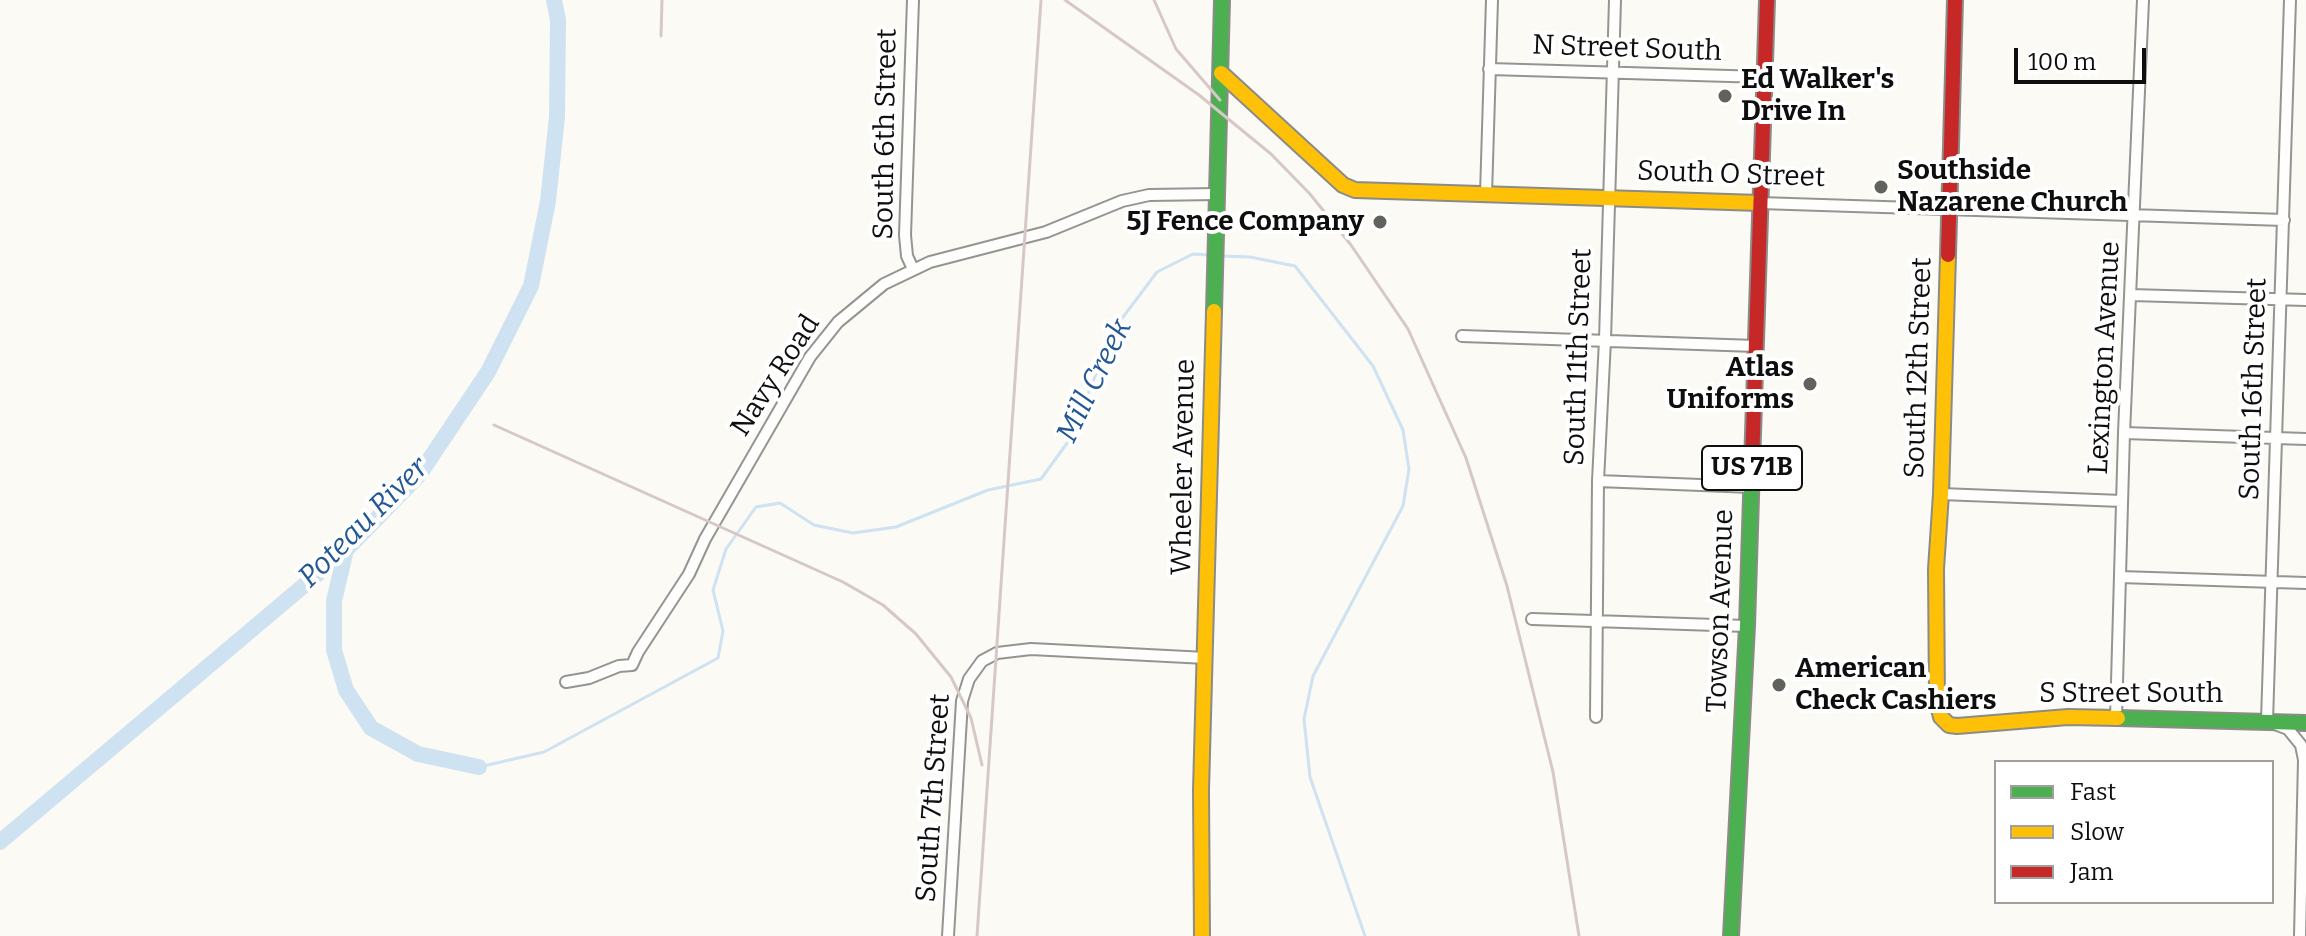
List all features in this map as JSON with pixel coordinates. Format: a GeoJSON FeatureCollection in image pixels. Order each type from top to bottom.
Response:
{"type":"FeatureCollection","features":[{"type":"Feature","properties":{"kind":"main road","name":"Wheeler Avenue"},"geometry":{"type":"LineString","coordinates":[[1202,936],[1201,790],[1222,0]]}},
{"type":"Feature","properties":{"kind":"main road","name":"Towson Avenue"},"geometry":{"type":"LineString","coordinates":[[1731,936],[1747,626],[1767,0]]}},
{"type":"Feature","properties":{"kind":"main road","name":"South 12th Street"},"geometry":{"type":"LineString","coordinates":[[1955,0],[1941,494],[1936,569],[1937,701],[1943,720],[1957,726]]}},
{"type":"Feature","properties":{"kind":"main road","name":"South O Street"},"geometry":{"type":"LineString","coordinates":[[1221,73],[1349,188],[1361,191],[1760,203]]}},
{"type":"Feature","properties":{"kind":"main road","name":"S Street South"},"geometry":{"type":"LineString","coordinates":[[1957,726],[2034,719],[2116,718],[2306,723]]}},
{"type":"Feature","properties":{"kind":"street","name":"South 6th Street"},"geometry":{"type":"LineString","coordinates":[[913,0],[905,235],[907,256],[913,269]]}},
{"type":"Feature","properties":{"kind":"street"},"geometry":{"type":"LineString","coordinates":[[1486,194],[1492,0]]}},
{"type":"Feature","properties":{"kind":"street","name":"South 11th Street"},"geometry":{"type":"LineString","coordinates":[[1596,717],[1598,481],[1615,0]]}},
{"type":"Feature","properties":{"kind":"street","name":"Lexington Avenue"},"geometry":{"type":"LineString","coordinates":[[2116,718],[2124,433],[2143,0]]}},
{"type":"Feature","properties":{"kind":"street","name":"South 16th Street"},"geometry":{"type":"LineString","coordinates":[[2267,721],[2290,0]]}},
{"type":"Feature","properties":{"kind":"street","name":"N Street South"},"geometry":{"type":"LineString","coordinates":[[1489,69],[1764,77]]}},
{"type":"Feature","properties":{"kind":"street","name":"Navy Road"},"geometry":{"type":"LineString","coordinates":[[566,682],[632,665],[689,574],[705,539],[810,357],[857,304],[894,277],[948,255],[1046,232],[1134,198],[1217,194]]}},
{"type":"Feature","properties":{"kind":"street","name":"South O Street"},"geometry":{"type":"LineString","coordinates":[[1760,203],[2284,220]]}},
{"type":"Feature","properties":{"kind":"street"},"geometry":{"type":"LineString","coordinates":[[2131,295],[2306,300]]}},
{"type":"Feature","properties":{"kind":"street"},"geometry":{"type":"LineString","coordinates":[[1462,336],[1756,346]]}},
{"type":"Feature","properties":{"kind":"street"},"geometry":{"type":"LineString","coordinates":[[2124,433],[2306,439]]}},
{"type":"Feature","properties":{"kind":"street"},"geometry":{"type":"LineString","coordinates":[[1598,481],[1752,487]]}},
{"type":"Feature","properties":{"kind":"street"},"geometry":{"type":"LineString","coordinates":[[1941,494],[2122,501]]}},
{"type":"Feature","properties":{"kind":"street"},"geometry":{"type":"LineString","coordinates":[[2120,577],[2306,583]]}},
{"type":"Feature","properties":{"kind":"street"},"geometry":{"type":"LineString","coordinates":[[1532,619],[1747,626]]}},
{"type":"Feature","properties":{"kind":"street","name":"South 7th Street"},"geometry":{"type":"LineString","coordinates":[[948,936],[962,701],[969,679],[978,666],[988,657],[1020,650],[1206,658]]}},
{"type":"Feature","properties":{"kind":"street"},"geometry":{"type":"LineString","coordinates":[[2267,721],[2288,729],[2301,745],[2304,760]]}},
{"type":"Feature","properties":{"kind":"street"},"geometry":{"type":"LineString","coordinates":[[2300,936],[2306,738]]}},
{"type":"Feature","properties":{"kind":"waterway","name":"Poteau River"},"geometry":{"type":"LineString","coordinates":[[0,842],[346,550],[419,475],[488,372],[531,286],[548,201],[557,117],[558,20],[554,0]]}},
{"type":"Feature","properties":{"kind":"waterway","name":"Mill Creek"},"geometry":{"type":"LineString","coordinates":[[479,767],[544,752],[718,658],[723,631],[713,590],[726,549],[756,507],[780,503],[814,525],[853,533],[896,527],[988,490],[1041,479],[1070,439],[1114,329],[1157,272],[1193,254],[1209,255]]}},
{"type":"Feature","properties":{"kind":"waterway","name":"Mill Creek"},"geometry":{"type":"LineString","coordinates":[[1221,256],[1250,257],[1295,266],[1373,366],[1403,430],[1409,469],[1403,506],[1313,676],[1304,719],[1310,777],[1365,936]]}},
{"type":"Feature","properties":{"kind":"waterway","name":"Mill Creek"},"geometry":{"type":"LineString","coordinates":[[346,550],[334,601],[334,650],[346,690],[371,728],[418,754],[479,767]]}},
{"type":"Feature","properties":{"kind":"railway"},"geometry":{"type":"LineString","coordinates":[[661,36],[662,0]]}},
{"type":"Feature","properties":{"kind":"railway"},"geometry":{"type":"LineString","coordinates":[[977,936],[1041,0]]}},
{"type":"Feature","properties":{"kind":"railway"},"geometry":{"type":"LineString","coordinates":[[1065,0],[1199,95],[1271,154],[1310,194],[1351,245],[1408,329],[1466,458],[1507,586],[1553,772],[1579,936]]}},
{"type":"Feature","properties":{"kind":"railway"},"geometry":{"type":"LineString","coordinates":[[1154,0],[1176,49],[1220,100]]}},
{"type":"Feature","properties":{"kind":"railway"},"geometry":{"type":"LineString","coordinates":[[494,425],[843,582],[883,605],[916,634],[951,677],[971,718],[982,765]]}},
{"type":"Feature","properties":{"kind":"traffic: fast"},"geometry":{"type":"LineString","coordinates":[[1214,311],[1222,0]]}},
{"type":"Feature","properties":{"kind":"traffic: fast"},"geometry":{"type":"LineString","coordinates":[[1731,936],[1752,465]]}},
{"type":"Feature","properties":{"kind":"traffic: fast"},"geometry":{"type":"LineString","coordinates":[[2118,718],[2306,723]]}},
{"type":"Feature","properties":{"kind":"traffic: slow"},"geometry":{"type":"LineString","coordinates":[[1221,73],[1343,185],[1355,190],[1760,203]]}},
{"type":"Feature","properties":{"kind":"traffic: slow"},"geometry":{"type":"LineString","coordinates":[[1948,255],[1936,569],[1937,701],[1941,717],[1949,725],[1957,726],[2068,717],[2118,718]]}},
{"type":"Feature","properties":{"kind":"traffic: slow"},"geometry":{"type":"LineString","coordinates":[[1202,936],[1201,790],[1214,311]]}},
{"type":"Feature","properties":{"kind":"traffic: jam"},"geometry":{"type":"LineString","coordinates":[[1752,465],[1767,0]]}},
{"type":"Feature","properties":{"kind":"traffic: jam"},"geometry":{"type":"LineString","coordinates":[[1948,255],[1955,0]]}},
{"type":"Feature","properties":{"kind":"place","name":"Ed Walker's Drive In"},"geometry":{"type":"Point","coordinates":[1725,96]}},
{"type":"Feature","properties":{"kind":"place","name":"Southside Nazarene Church"},"geometry":{"type":"Point","coordinates":[1881,187]}},
{"type":"Feature","properties":{"kind":"place","name":"5J Fence Company"},"geometry":{"type":"Point","coordinates":[1380,222]}},
{"type":"Feature","properties":{"kind":"place","name":"Atlas Uniforms"},"geometry":{"type":"Point","coordinates":[1810,384]}},
{"type":"Feature","properties":{"kind":"place","name":"American Check Cashiers"},"geometry":{"type":"Point","coordinates":[1779,685]}}]}
